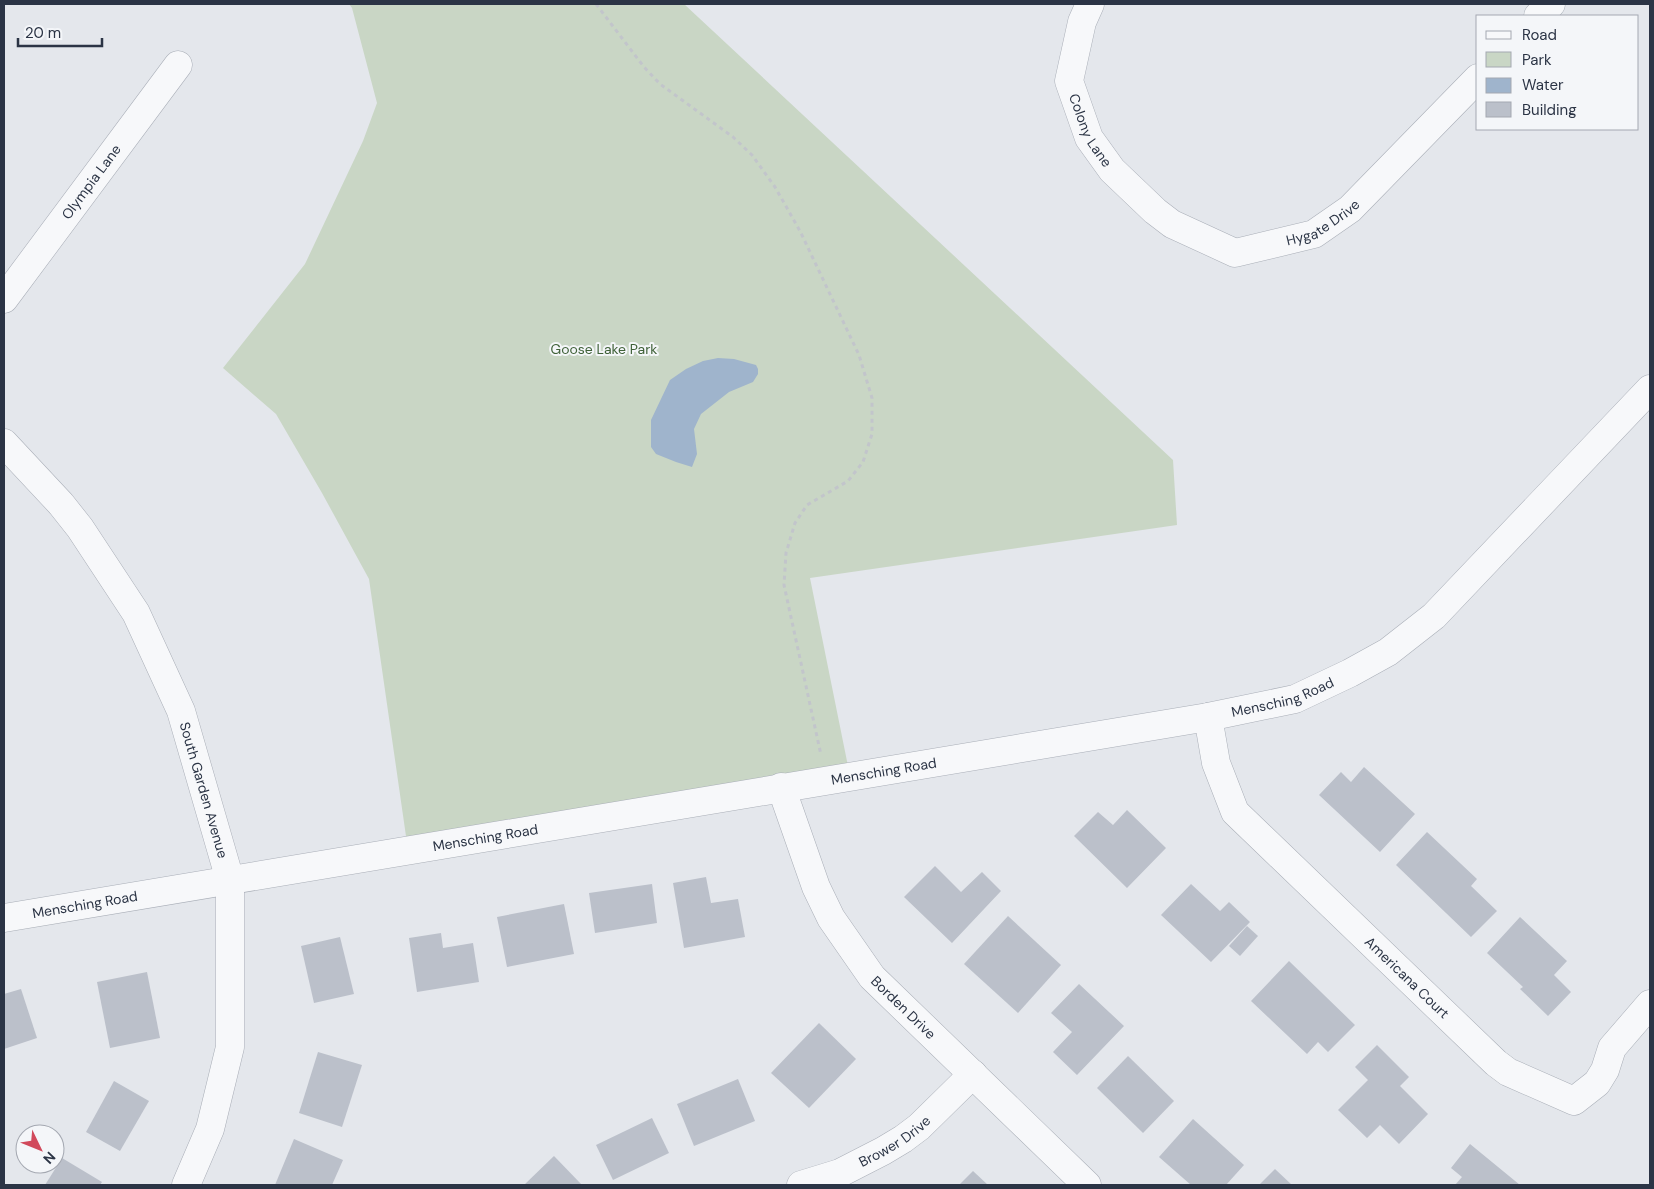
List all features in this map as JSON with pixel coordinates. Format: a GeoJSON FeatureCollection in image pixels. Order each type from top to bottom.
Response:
{"type":"FeatureCollection","features":[{"type":"Feature","properties":{"kind":"street","name":"Colony Lane"},"geometry":{"type":"LineString","coordinates":[[1090,4],[1082,22],[1069,81],[1089,138],[1112,170],[1132,189]]}},
{"type":"Feature","properties":{"kind":"street"},"geometry":{"type":"LineString","coordinates":[[1539,15],[1552,4]]}},
{"type":"Feature","properties":{"kind":"street","name":"Olympia Lane"},"geometry":{"type":"LineString","coordinates":[[4,299],[178,64]]}},
{"type":"Feature","properties":{"kind":"street","name":"Hygate Drive"},"geometry":{"type":"LineString","coordinates":[[1132,189],[1172,224],[1235,253],[1314,234],[1350,209],[1476,80]]}},
{"type":"Feature","properties":{"kind":"street","name":"Mensching Road"},"geometry":{"type":"LineString","coordinates":[[4,918],[1208,716],[1295,699],[1350,673],[1388,652],[1434,616],[1650,389]]}},
{"type":"Feature","properties":{"kind":"street","name":"South Garden Avenue"},"geometry":{"type":"LineString","coordinates":[[4,443],[80,528],[136,613],[181,711],[230,880],[230,1047],[210,1129],[186,1185]]}},
{"type":"Feature","properties":{"kind":"street","name":"Americana Court"},"geometry":{"type":"LineString","coordinates":[[1208,716],[1216,763],[1235,812],[1496,1063],[1508,1072],[1574,1101],[1597,1083],[1605,1070],[1612,1048],[1650,1004]]}},
{"type":"Feature","properties":{"kind":"street","name":"Borden Drive"},"geometry":{"type":"LineString","coordinates":[[781,787],[816,887],[831,918],[872,977],[1088,1185]]}},
{"type":"Feature","properties":{"kind":"street","name":"Brower Drive"},"geometry":{"type":"LineString","coordinates":[[801,1185],[840,1173],[883,1152],[920,1127],[973,1074]]}},
{"type":"Feature","properties":{"kind":"path"},"geometry":{"type":"LineString","coordinates":[[596,4],[644,67],[660,84],[733,137],[752,155],[775,187],[800,231],[859,355],[872,398],[872,434],[864,462],[848,481],[807,505],[795,523],[786,553],[784,585],[827,780]]}},
{"type":"Feature","properties":{"kind":"green space","name":"Goose Lake Park"},"geometry":{"type":"Polygon","coordinates":[[[349,4],[684,4],[1173,460],[1177,525],[810,578],[850,776],[408,850],[369,579],[276,414],[223,368],[305,264],[363,141],[377,103],[352,8],[349,4]]]}},
{"type":"Feature","properties":{"kind":"water"},"geometry":{"type":"Polygon","coordinates":[[[718,358],[734,359],[756,365],[758,374],[753,382],[729,392],[701,414],[694,429],[697,454],[692,467],[656,454],[651,447],[651,420],[670,380],[686,369],[703,361],[718,358]]]}},
{"type":"Feature","properties":{"kind":"building"},"geometry":{"type":"Polygon","coordinates":[[[1364,767],[1415,814],[1380,852],[1319,795],[1341,772],[1351,782],[1364,767]]]}},
{"type":"Feature","properties":{"kind":"building"},"geometry":{"type":"Polygon","coordinates":[[[1127,810],[1166,848],[1127,888],[1074,836],[1098,812],[1113,825],[1127,810]]]}},
{"type":"Feature","properties":{"kind":"building"},"geometry":{"type":"Polygon","coordinates":[[[1427,832],[1477,879],[1471,886],[1497,911],[1471,937],[1396,865],[1427,832]]]}},
{"type":"Feature","properties":{"kind":"building"},"geometry":{"type":"Polygon","coordinates":[[[935,866],[961,892],[982,872],[1001,891],[952,943],[904,897],[935,866]]]}},
{"type":"Feature","properties":{"kind":"building"},"geometry":{"type":"Polygon","coordinates":[[[706,877],[711,903],[738,899],[745,937],[684,948],[673,883],[706,877]]]}},
{"type":"Feature","properties":{"kind":"building"},"geometry":{"type":"Polygon","coordinates":[[[652,884],[657,923],[595,933],[589,893],[652,884]]]}},
{"type":"Feature","properties":{"kind":"building"},"geometry":{"type":"Polygon","coordinates":[[[1191,884],[1220,911],[1229,902],[1250,922],[1211,962],[1161,915],[1191,884]]]}},
{"type":"Feature","properties":{"kind":"building"},"geometry":{"type":"Polygon","coordinates":[[[564,904],[574,954],[507,967],[497,917],[564,904]]]}},
{"type":"Feature","properties":{"kind":"building"},"geometry":{"type":"Polygon","coordinates":[[[1008,916],[1061,965],[1018,1013],[964,964],[1008,916]]]}},
{"type":"Feature","properties":{"kind":"building"},"geometry":{"type":"Polygon","coordinates":[[[1520,917],[1567,961],[1554,975],[1571,992],[1548,1016],[1520,989],[1523,987],[1487,953],[1520,917]]]}},
{"type":"Feature","properties":{"kind":"building"},"geometry":{"type":"Polygon","coordinates":[[[1247,926],[1258,936],[1240,956],[1229,946],[1247,926]]]}},
{"type":"Feature","properties":{"kind":"building"},"geometry":{"type":"Polygon","coordinates":[[[441,933],[443,948],[473,943],[479,982],[417,992],[409,938],[441,933]]]}},
{"type":"Feature","properties":{"kind":"building"},"geometry":{"type":"Polygon","coordinates":[[[340,937],[354,994],[314,1003],[301,946],[340,937]]]}},
{"type":"Feature","properties":{"kind":"building"},"geometry":{"type":"Polygon","coordinates":[[[1289,961],[1355,1025],[1328,1052],[1318,1042],[1307,1054],[1251,1001],[1289,961]]]}},
{"type":"Feature","properties":{"kind":"building"},"geometry":{"type":"Polygon","coordinates":[[[147,972],[160,1038],[110,1048],[97,982],[147,972]]]}},
{"type":"Feature","properties":{"kind":"building"},"geometry":{"type":"Polygon","coordinates":[[[1079,984],[1124,1026],[1077,1075],[1053,1052],[1072,1032],[1051,1013],[1079,984]]]}},
{"type":"Feature","properties":{"kind":"building"},"geometry":{"type":"Polygon","coordinates":[[[21,989],[37,1038],[4,1049],[4,994],[21,989]]]}},
{"type":"Feature","properties":{"kind":"building"},"geometry":{"type":"Polygon","coordinates":[[[819,1023],[856,1059],[809,1108],[771,1073],[819,1023]]]}},
{"type":"Feature","properties":{"kind":"building"},"geometry":{"type":"Polygon","coordinates":[[[1377,1045],[1409,1077],[1400,1086],[1428,1114],[1399,1144],[1380,1125],[1367,1138],[1338,1110],[1368,1080],[1355,1067],[1377,1045]]]}},
{"type":"Feature","properties":{"kind":"building"},"geometry":{"type":"Polygon","coordinates":[[[318,1052],[362,1065],[342,1127],[299,1113],[318,1052]]]}},
{"type":"Feature","properties":{"kind":"building"},"geometry":{"type":"Polygon","coordinates":[[[1128,1056],[1174,1101],[1143,1133],[1097,1088],[1128,1056]]]}},
{"type":"Feature","properties":{"kind":"building"},"geometry":{"type":"Polygon","coordinates":[[[738,1079],[755,1121],[694,1146],[677,1104],[738,1079]]]}},
{"type":"Feature","properties":{"kind":"building"},"geometry":{"type":"Polygon","coordinates":[[[114,1081],[149,1101],[120,1151],[86,1132],[114,1081]]]}},
{"type":"Feature","properties":{"kind":"building"},"geometry":{"type":"Polygon","coordinates":[[[652,1118],[669,1153],[613,1180],[596,1145],[652,1118]]]}},
{"type":"Feature","properties":{"kind":"building"},"geometry":{"type":"Polygon","coordinates":[[[1193,1119],[1244,1165],[1226,1185],[1191,1185],[1159,1157],[1193,1119]]]}},
{"type":"Feature","properties":{"kind":"building"},"geometry":{"type":"Polygon","coordinates":[[[294,1139],[343,1160],[332,1185],[275,1185],[294,1139]]]}},
{"type":"Feature","properties":{"kind":"building"},"geometry":{"type":"Polygon","coordinates":[[[1470,1144],[1520,1185],[1455,1185],[1462,1177],[1451,1168],[1470,1144]]]}},
{"type":"Feature","properties":{"kind":"building"},"geometry":{"type":"Polygon","coordinates":[[[554,1156],[582,1185],[524,1185],[554,1156]]]}},
{"type":"Feature","properties":{"kind":"building"},"geometry":{"type":"Polygon","coordinates":[[[65,1160],[102,1182],[100,1185],[45,1185],[52,1174],[65,1174],[65,1160]]]}},
{"type":"Feature","properties":{"kind":"building"},"geometry":{"type":"Polygon","coordinates":[[[1275,1169],[1292,1185],[1259,1185],[1275,1169]]]}},
{"type":"Feature","properties":{"kind":"building"},"geometry":{"type":"Polygon","coordinates":[[[973,1171],[988,1185],[959,1185],[973,1171]]]}}]}
